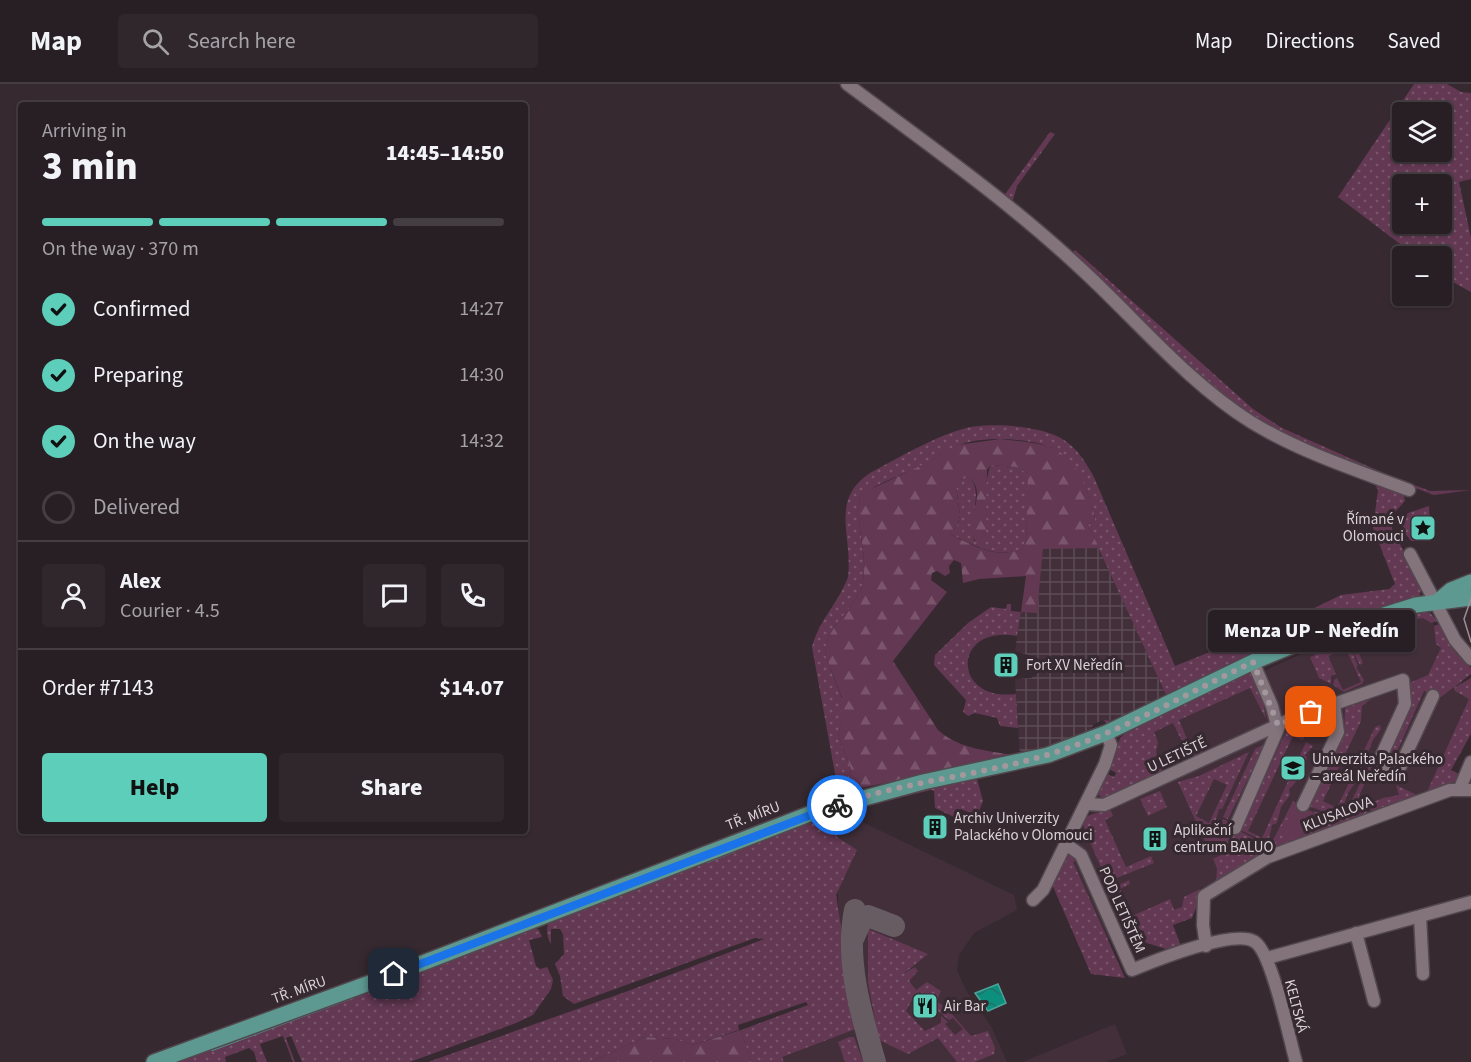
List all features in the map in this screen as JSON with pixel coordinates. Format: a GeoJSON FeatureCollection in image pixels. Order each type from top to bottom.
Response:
{"type":"FeatureCollection","features":[{"type":"Feature","properties":{"kind":"main road","name":"TŘ. MÍRU"},"geometry":{"type":"LineString","coordinates":[[1437,603],[1451,590],[1471,582]]}},
{"type":"Feature","properties":{"kind":"main road","name":"TŘ. MÍRU"},"geometry":{"type":"LineString","coordinates":[[154,1062],[394,974],[817,812],[923,782],[1048,755],[1106,733],[1253,662],[1311,638],[1416,605],[1471,598]]}},
{"type":"Feature","properties":{"kind":"street"},"geometry":{"type":"LineString","coordinates":[[847,84],[950,159],[1035,228],[1228,406],[1283,440],[1409,490]]}},
{"type":"Feature","properties":{"kind":"street"},"geometry":{"type":"LineString","coordinates":[[1410,554],[1455,639],[1471,659]]}},
{"type":"Feature","properties":{"kind":"street"},"geometry":{"type":"LineString","coordinates":[[1235,828],[1274,744],[1278,725],[1253,662]]}},
{"type":"Feature","properties":{"kind":"street","name":"U LETIŠTĚ"},"geometry":{"type":"LineString","coordinates":[[1086,804],[1104,805],[1278,725],[1402,680],[1405,704],[1378,760],[1380,768],[1394,773],[1401,767],[1433,696]]}},
{"type":"Feature","properties":{"kind":"street"},"geometry":{"type":"LineString","coordinates":[[1303,805],[1338,732],[1334,704]]}},
{"type":"Feature","properties":{"kind":"street"},"geometry":{"type":"LineString","coordinates":[[1033,900],[1043,890],[1109,754],[1111,744],[1106,733]]}},
{"type":"Feature","properties":{"kind":"street"},"geometry":{"type":"LineString","coordinates":[[1466,789],[1471,762]]}},
{"type":"Feature","properties":{"kind":"street","name":"KLUSALOVA"},"geometry":{"type":"LineString","coordinates":[[1206,946],[1203,898],[1215,888],[1268,857],[1377,815],[1466,789]]}},
{"type":"Feature","properties":{"kind":"street","name":"POD LETIŠTĚM"},"geometry":{"type":"LineString","coordinates":[[1066,844],[1081,855],[1132,970],[1230,939],[1246,938],[1257,943],[1267,958]]}},
{"type":"Feature","properties":{"kind":"street"},"geometry":{"type":"LineString","coordinates":[[1267,958],[1471,902]]}},
{"type":"Feature","properties":{"kind":"street"},"geometry":{"type":"LineString","coordinates":[[1420,916],[1423,974]]}},
{"type":"Feature","properties":{"kind":"street"},"geometry":{"type":"LineString","coordinates":[[1356,933],[1374,1001]]}},
{"type":"Feature","properties":{"kind":"street","name":"KELTSKÁ"},"geometry":{"type":"LineString","coordinates":[[1267,958],[1296,1062]]}},
{"type":"Feature","properties":{"kind":"shaded area"},"geometry":{"type":"Polygon","coordinates":[[[1099,548],[1166,696],[1114,721],[1103,720],[1094,724],[1087,734],[1020,756],[1015,679],[1031,678],[1037,674],[1041,666],[1038,658],[1015,651],[1021,612],[1037,613],[1043,549],[1099,548]]]}},
{"type":"Feature","properties":{"kind":"shaded area","name":"Univerzita Palackého – areál Neředín"},"geometry":{"type":"Polygon","coordinates":[[[1428,612],[1471,702],[1438,789],[1260,856],[1184,899],[1183,908],[1100,943],[1065,863],[1104,789],[1111,783],[1141,728],[1314,648],[1428,612]]]}},
{"type":"Feature","properties":{"kind":"shaded area"},"geometry":{"type":"Polygon","coordinates":[[[852,817],[1014,895],[1017,910],[974,933],[959,955],[957,970],[966,990],[992,1028],[1007,1062],[696,1062],[846,1000],[832,825],[852,817]]]}},
{"type":"Feature","properties":{"kind":"shaded area"},"geometry":{"type":"Polygon","coordinates":[[[1115,1024],[1127,1054],[1106,1062],[1022,1062],[1115,1024]]]}},
{"type":"Feature","properties":{"kind":"green space"},"geometry":{"type":"Polygon","coordinates":[[[839,84],[969,181],[975,186],[839,84]]]}},
{"type":"Feature","properties":{"kind":"green space"},"geometry":{"type":"Polygon","coordinates":[[[1414,84],[1447,84],[1461,92],[1471,93],[1471,179],[1459,182],[1471,238],[1471,292],[1452,282],[1452,246],[1403,246],[1338,197],[1392,117],[1392,162],[1452,162],[1452,102],[1402,102],[1414,84]]]}},
{"type":"Feature","properties":{"kind":"green space"},"geometry":{"type":"Polygon","coordinates":[[[1050,132],[1055,134],[1017,186],[1013,200],[1003,197],[1050,132]]]}},
{"type":"Feature","properties":{"kind":"green space"},"geometry":{"type":"Polygon","coordinates":[[[975,186],[1014,215],[1078,270],[1184,371],[1235,414],[1285,444],[1403,491],[1405,501],[1393,514],[1392,529],[1422,586],[1419,598],[1308,634],[1109,725],[1103,720],[1114,721],[1166,695],[1088,525],[1095,519],[1087,492],[1078,474],[1059,452],[1037,443],[1009,439],[967,442],[882,483],[860,497],[863,581],[855,600],[830,634],[825,654],[842,699],[842,720],[838,735],[851,769],[847,787],[838,790],[812,647],[819,628],[840,595],[848,577],[846,507],[857,484],[870,473],[917,448],[954,432],[976,426],[1016,426],[1055,435],[1073,447],[1093,475],[1175,666],[1292,619],[1341,595],[1389,589],[1395,584],[1373,528],[1378,490],[1376,486],[1265,435],[1215,401],[1040,238],[975,186]]]}},
{"type":"Feature","properties":{"kind":"green space"},"geometry":{"type":"Polygon","coordinates":[[[1075,250],[1253,409],[1282,428],[1430,491],[1471,490],[1434,495],[1337,459],[1273,431],[1220,395],[1070,254],[1075,250]]]}},
{"type":"Feature","properties":{"kind":"green space"},"geometry":{"type":"Polygon","coordinates":[[[1000,439],[1040,444],[1061,453],[1076,468],[1090,499],[1095,519],[1088,525],[1099,548],[1043,549],[1037,613],[1021,612],[1026,576],[979,579],[963,583],[961,563],[954,560],[949,566],[950,573],[945,576],[937,571],[932,573],[931,580],[947,592],[893,661],[938,730],[947,737],[976,749],[1020,756],[850,790],[847,787],[851,769],[838,735],[842,720],[842,698],[825,654],[830,634],[855,600],[863,581],[860,497],[869,490],[920,466],[957,445],[1000,439]],[[991,465],[987,470],[986,541],[982,546],[975,539],[972,531],[977,493],[975,485],[969,478],[961,479],[956,487],[960,515],[958,524],[950,534],[976,547],[993,552],[1012,552],[1022,549],[1026,540],[1028,474],[1016,467],[991,465]]]}},
{"type":"Feature","properties":{"kind":"green space"},"geometry":{"type":"Polygon","coordinates":[[[991,465],[1016,467],[1029,474],[1026,540],[1022,549],[1012,552],[993,552],[950,534],[958,524],[960,515],[956,486],[961,479],[969,478],[976,490],[973,524],[975,542],[991,465]]]}},
{"type":"Feature","properties":{"kind":"green space"},"geometry":{"type":"Polygon","coordinates":[[[1429,506],[1430,523],[1423,525],[1424,530],[1430,528],[1429,541],[1411,541],[1403,531],[1403,518],[1408,513],[1429,506]]]}},
{"type":"Feature","properties":{"kind":"green space"},"geometry":{"type":"Polygon","coordinates":[[[1007,604],[1011,604],[1011,611],[1021,612],[1017,636],[996,635],[980,641],[971,651],[968,664],[971,676],[980,687],[995,693],[1016,694],[1018,728],[1000,726],[997,718],[975,713],[968,716],[963,712],[966,700],[934,665],[935,655],[968,623],[991,607],[1006,609],[1007,604]]]}},
{"type":"Feature","properties":{"kind":"green space"},"geometry":{"type":"Polygon","coordinates":[[[1418,611],[1430,613],[1438,621],[1431,623],[1423,618],[1417,619],[1413,614],[1368,631],[1363,643],[1356,646],[1363,663],[1360,665],[1350,647],[1358,666],[1356,667],[1364,680],[1362,684],[1344,692],[1333,685],[1337,678],[1343,690],[1361,682],[1346,649],[1328,656],[1336,674],[1331,676],[1331,684],[1319,678],[1310,657],[1331,648],[1343,636],[1417,612],[1416,616],[1418,611]]]}},
{"type":"Feature","properties":{"kind":"green space"},"geometry":{"type":"Polygon","coordinates":[[[1439,624],[1454,651],[1471,668],[1471,674],[1441,697],[1424,691],[1395,756],[1400,759],[1392,768],[1386,766],[1383,757],[1409,683],[1428,675],[1441,648],[1436,644],[1434,626],[1439,624]]]}},
{"type":"Feature","properties":{"kind":"green space"},"geometry":{"type":"Polygon","coordinates":[[[1250,672],[1266,706],[1264,707],[1266,719],[1250,688],[1179,720],[1188,741],[1204,735],[1210,748],[1190,758],[1173,723],[1154,732],[1158,742],[1156,752],[1164,774],[1105,799],[1098,795],[1107,774],[1114,777],[1116,773],[1109,769],[1120,738],[1125,733],[1250,672]]]}},
{"type":"Feature","properties":{"kind":"green space"},"geometry":{"type":"Polygon","coordinates":[[[1471,678],[1471,734],[1451,770],[1459,774],[1455,782],[1423,794],[1427,792],[1469,699],[1455,691],[1454,688],[1471,678]]]}},
{"type":"Feature","properties":{"kind":"green space"},"geometry":{"type":"Polygon","coordinates":[[[1371,699],[1362,706],[1361,721],[1323,801],[1337,808],[1375,727],[1380,725],[1381,729],[1373,740],[1359,775],[1356,775],[1355,783],[1348,793],[1342,810],[1329,814],[1309,806],[1344,731],[1345,708],[1371,699]]]}},
{"type":"Feature","properties":{"kind":"green space"},"geometry":{"type":"Polygon","coordinates":[[[1292,729],[1305,735],[1303,740],[1293,736],[1248,831],[1262,838],[1240,830],[1286,732],[1292,729]]]}},
{"type":"Feature","properties":{"kind":"green space"},"geometry":{"type":"Polygon","coordinates":[[[1306,742],[1313,746],[1305,755],[1307,758],[1303,767],[1298,770],[1296,781],[1289,789],[1290,795],[1281,807],[1277,823],[1272,825],[1269,838],[1262,838],[1306,742]]]}},
{"type":"Feature","properties":{"kind":"green space"},"geometry":{"type":"Polygon","coordinates":[[[1265,744],[1228,819],[1223,817],[1255,749],[1265,744]]]}},
{"type":"Feature","properties":{"kind":"green space"},"geometry":{"type":"Polygon","coordinates":[[[1249,752],[1222,809],[1219,809],[1214,826],[1209,827],[1196,822],[1178,782],[1199,776],[1249,752]],[[1214,779],[1196,816],[1209,823],[1227,785],[1214,779]]]}},
{"type":"Feature","properties":{"kind":"green space"},"geometry":{"type":"Polygon","coordinates":[[[1373,757],[1376,758],[1359,796],[1364,801],[1368,815],[1216,883],[1217,868],[1213,859],[1221,855],[1216,842],[1207,845],[1202,835],[1209,833],[1221,839],[1225,832],[1219,828],[1223,819],[1232,823],[1231,827],[1257,840],[1273,840],[1293,801],[1296,803],[1301,837],[1314,811],[1329,817],[1346,812],[1373,757]]]}},
{"type":"Feature","properties":{"kind":"green space"},"geometry":{"type":"Polygon","coordinates":[[[977,779],[983,801],[977,816],[961,809],[956,818],[935,808],[934,791],[931,790],[861,807],[835,829],[837,837],[857,850],[836,895],[853,1001],[861,1027],[782,1057],[784,1062],[751,1062],[741,1030],[808,1005],[806,1002],[738,1025],[739,1030],[692,1045],[675,1039],[645,1037],[591,1062],[428,1062],[628,991],[764,939],[755,938],[574,1004],[563,996],[560,976],[555,964],[564,954],[563,934],[560,929],[551,929],[551,944],[548,938],[547,930],[553,917],[842,807],[843,810],[891,796],[977,779]]]}},
{"type":"Feature","properties":{"kind":"green space"},"geometry":{"type":"Polygon","coordinates":[[[1396,785],[1418,796],[1372,813],[1369,804],[1399,795],[1396,785]]]}},
{"type":"Feature","properties":{"kind":"green space"},"geometry":{"type":"Polygon","coordinates":[[[1160,791],[1167,807],[1148,816],[1140,799],[1160,791]]]}},
{"type":"Feature","properties":{"kind":"green space"},"geometry":{"type":"Polygon","coordinates":[[[1295,804],[1313,812],[1301,837],[1295,839],[1281,832],[1295,804]]]}},
{"type":"Feature","properties":{"kind":"green space"},"geometry":{"type":"Polygon","coordinates":[[[1110,809],[1113,816],[1105,820],[1126,867],[1151,856],[1154,863],[1107,882],[1083,825],[1087,816],[1110,809]]]}},
{"type":"Feature","properties":{"kind":"green space"},"geometry":{"type":"Polygon","coordinates":[[[1071,852],[1078,859],[1073,862],[1125,978],[1091,974],[1051,882],[1068,853],[1071,852]]]}},
{"type":"Feature","properties":{"kind":"green space"},"geometry":{"type":"Polygon","coordinates":[[[1129,880],[1130,884],[1120,889],[1132,916],[1170,899],[1174,910],[1182,907],[1184,897],[1200,889],[1202,893],[1192,918],[1173,925],[1181,946],[1166,949],[1131,938],[1110,890],[1129,880]]]}},
{"type":"Feature","properties":{"kind":"green space"},"geometry":{"type":"Polygon","coordinates":[[[532,927],[539,930],[542,937],[529,940],[536,966],[540,969],[547,967],[553,980],[551,989],[533,1015],[516,1023],[410,1062],[302,1062],[291,1036],[286,1038],[295,1062],[293,1062],[283,1036],[260,1044],[267,1062],[257,1062],[254,1052],[249,1048],[225,1057],[226,1062],[167,1062],[532,927]]]}},
{"type":"Feature","properties":{"kind":"green space"},"geometry":{"type":"Polygon","coordinates":[[[868,929],[928,954],[903,974],[915,967],[918,971],[909,981],[916,990],[927,982],[941,991],[937,1000],[920,992],[915,994],[906,1011],[925,1031],[941,1023],[941,1016],[948,1022],[945,1024],[955,1035],[963,1029],[953,1018],[949,1020],[932,1006],[935,1001],[945,1006],[971,1036],[988,1031],[995,1048],[994,1054],[975,1062],[957,1062],[938,1038],[908,1054],[879,1040],[868,983],[868,929]]]}},
{"type":"Feature","properties":{"kind":"green space"},"geometry":{"type":"Polygon","coordinates":[[[741,1030],[751,1062],[591,1062],[645,1037],[675,1039],[692,1045],[741,1030]]]}},
{"type":"Feature","properties":{"kind":"green space"},"geometry":{"type":"Polygon","coordinates":[[[854,1037],[862,1059],[866,1057],[862,1047],[863,1040],[870,1062],[845,1062],[838,1042],[854,1037]]]}},
{"type":"Feature","properties":{"kind":"water"},"geometry":{"type":"Polygon","coordinates":[[[998,984],[1006,1003],[988,1011],[975,993],[998,984]]]}},
{"type":"Feature","properties":{"kind":"waterway"},"geometry":{"type":"LineString","coordinates":[[707,862],[735,851]]}},
{"type":"Feature","properties":{"kind":"waterway"},"geometry":{"type":"LineString","coordinates":[[212,1050],[354,997]]}},
{"type":"Feature","properties":{"kind":"taxiway"},"geometry":{"type":"LineString","coordinates":[[855,910],[852,929],[853,967],[860,1006],[875,1062]]}},
{"type":"Feature","properties":{"kind":"taxiway"},"geometry":{"type":"LineString","coordinates":[[853,939],[861,921],[868,916],[894,926]]}},
{"type":"Feature","properties":{"kind":"tram line"},"geometry":{"type":"LineString","coordinates":[[1471,599],[1464,619],[1471,642]]}},
{"type":"Feature","properties":{"kind":"way so far"},"geometry":{"type":"LineString","coordinates":[[837,805],[923,782],[1048,755],[1081,744],[1253,662],[1278,725],[1311,712]]}},
{"type":"Feature","properties":{"kind":"place","name":"Římané v Olomouci"},"geometry":{"type":"Point","coordinates":[1423,528]}},
{"type":"Feature","properties":{"kind":"place","name":"Fort XV Neředín"},"geometry":{"type":"Point","coordinates":[1006,665]}},
{"type":"Feature","properties":{"kind":"place","name":"Menza UP – Neředín"},"geometry":{"type":"Point","coordinates":[1311,712]}},
{"type":"Feature","properties":{"kind":"place","name":"Univerzita Palackého – areál Neředín"},"geometry":{"type":"Point","coordinates":[1293,768]}},
{"type":"Feature","properties":{"kind":"place","name":"Archiv Univerzity Palackého v Olomouci"},"geometry":{"type":"Point","coordinates":[935,827]}},
{"type":"Feature","properties":{"kind":"place","name":"Aplikační centrum BALUO"},"geometry":{"type":"Point","coordinates":[1155,839]}},
{"type":"Feature","properties":{"kind":"place","name":"Air Bar"},"geometry":{"type":"Point","coordinates":[925,1006]}},
{"type":"Feature","properties":{"kind":"route"},"geometry":{"type":"LineString","coordinates":[[394,974],[837,805]]}}]}
